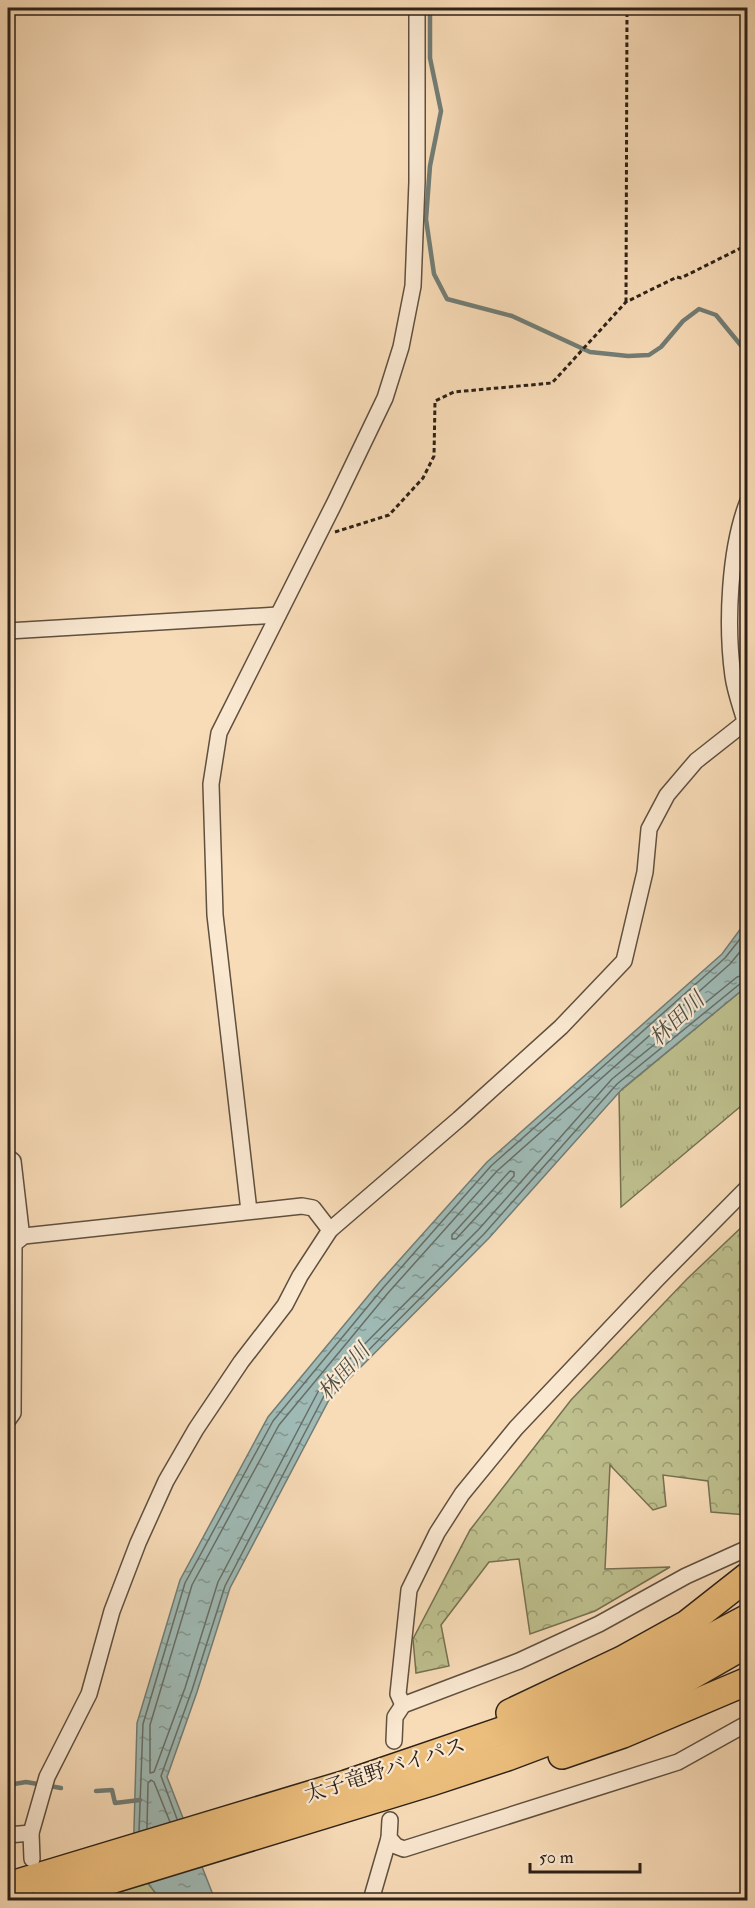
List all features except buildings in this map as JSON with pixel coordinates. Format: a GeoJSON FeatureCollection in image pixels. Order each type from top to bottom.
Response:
{"type":"FeatureCollection","features":[{"type":"Feature","properties":{"kind":"highway"},"geometry":{"type":"LineString","coordinates":[[345,1796],[516,1710],[622,1660],[687,1624],[747,1576]]}},
{"type":"Feature","properties":{"kind":"highway","name":"太子竜野バイパス"},"geometry":{"type":"LineString","coordinates":[[8,1886],[83,1876],[345,1796],[598,1698],[747,1618]]}},
{"type":"Feature","properties":{"kind":"highway","name":"太子竜野バイパス"},"geometry":{"type":"LineString","coordinates":[[345,1796],[431,1782],[576,1731],[661,1693],[747,1643]]}},
{"type":"Feature","properties":{"kind":"highway"},"geometry":{"type":"LineString","coordinates":[[431,1782],[496,1774],[526,1767],[622,1734],[747,1681]]}},
{"type":"Feature","properties":{"kind":"highway","name":"太子竜野バイパス"},"geometry":{"type":"LineString","coordinates":[[45,1900],[83,1876]]}},
{"type":"Feature","properties":{"kind":"street"},"geometry":{"type":"LineString","coordinates":[[249,1211],[215,915],[211,784],[219,733],[385,398],[401,346],[412,286],[417,182],[417,8]]}},
{"type":"Feature","properties":{"kind":"street"},"geometry":{"type":"LineString","coordinates":[[32,1859],[31,1833],[47,1777],[89,1694],[112,1611],[138,1544],[166,1481],[196,1429],[241,1362],[285,1305],[300,1276],[330,1230],[561,1027],[624,961],[645,872],[649,829],[667,795],[696,761],[746,720],[733,677],[730,618],[733,561],[747,501]]}},
{"type":"Feature","properties":{"kind":"street"},"geometry":{"type":"LineString","coordinates":[[8,632],[278,615]]}},
{"type":"Feature","properties":{"kind":"street"},"geometry":{"type":"LineString","coordinates":[[8,1157],[13,1161],[21,1230],[15,1244],[13,1413],[8,1420]]}},
{"type":"Feature","properties":{"kind":"street"},"geometry":{"type":"LineString","coordinates":[[403,1704],[398,1694],[408,1590],[437,1533],[462,1494],[516,1428],[747,1187]]}},
{"type":"Feature","properties":{"kind":"street"},"geometry":{"type":"LineString","coordinates":[[15,1244],[249,1211],[302,1206],[314,1208],[330,1230]]}},
{"type":"Feature","properties":{"kind":"street"},"geometry":{"type":"LineString","coordinates":[[394,1740],[395,1717],[403,1704],[519,1661],[599,1624],[686,1576],[747,1548]]}},
{"type":"Feature","properties":{"kind":"street"},"geometry":{"type":"LineString","coordinates":[[389,1838],[396,1846],[404,1849],[678,1762],[747,1723]]}},
{"type":"Feature","properties":{"kind":"street"},"geometry":{"type":"LineString","coordinates":[[371,1900],[389,1838],[390,1820]]}},
{"type":"Feature","properties":{"kind":"street"},"geometry":{"type":"LineString","coordinates":[[8,1835],[31,1833]]}},
{"type":"Feature","properties":{"kind":"path"},"geometry":{"type":"LineString","coordinates":[[626,303],[627,8]]}},
{"type":"Feature","properties":{"kind":"path"},"geometry":{"type":"LineString","coordinates":[[318,536],[389,515],[423,478],[434,456],[435,402],[454,392],[552,382],[626,303],[677,277],[681,278],[741,248],[747,248]]}},
{"type":"Feature","properties":{"kind":"green space"},"geometry":{"type":"Polygon","coordinates":[[[747,986],[747,1101],[621,1207],[619,1092],[747,986]]]}},
{"type":"Feature","properties":{"kind":"green space"},"geometry":{"type":"Polygon","coordinates":[[[747,1222],[747,1515],[711,1512],[708,1481],[663,1475],[666,1506],[653,1510],[610,1465],[605,1569],[670,1567],[595,1611],[530,1634],[519,1559],[489,1562],[441,1625],[449,1666],[416,1673],[413,1639],[470,1530],[571,1400],[687,1279],[747,1222]]]}},
{"type":"Feature","properties":{"kind":"green space"},"geometry":{"type":"Polygon","coordinates":[[[133,1864],[161,1900],[103,1900],[102,1874],[133,1864]]]}},
{"type":"Feature","properties":{"kind":"water","name":"林田川"},"geometry":{"type":"Polygon","coordinates":[[[747,920],[747,986],[622,1089],[489,1238],[330,1398],[230,1588],[167,1777],[215,1900],[161,1900],[133,1864],[137,1723],[180,1580],[268,1417],[378,1284],[487,1162],[722,954],[747,920]]]}},
{"type":"Feature","properties":{"kind":"waterway"},"geometry":{"type":"LineString","coordinates":[[430,8],[430,58],[441,111],[430,166],[426,219],[434,274],[447,299],[512,316],[590,352],[628,356],[649,355],[661,347],[683,321],[699,309],[716,315],[748,354]]}},
{"type":"Feature","properties":{"kind":"waterway"},"geometry":{"type":"LineString","coordinates":[[8,1785],[26,1782],[61,1788]]}},
{"type":"Feature","properties":{"kind":"waterway"},"geometry":{"type":"LineString","coordinates":[[96,1791],[112,1790],[115,1803],[140,1800]]}}]}
